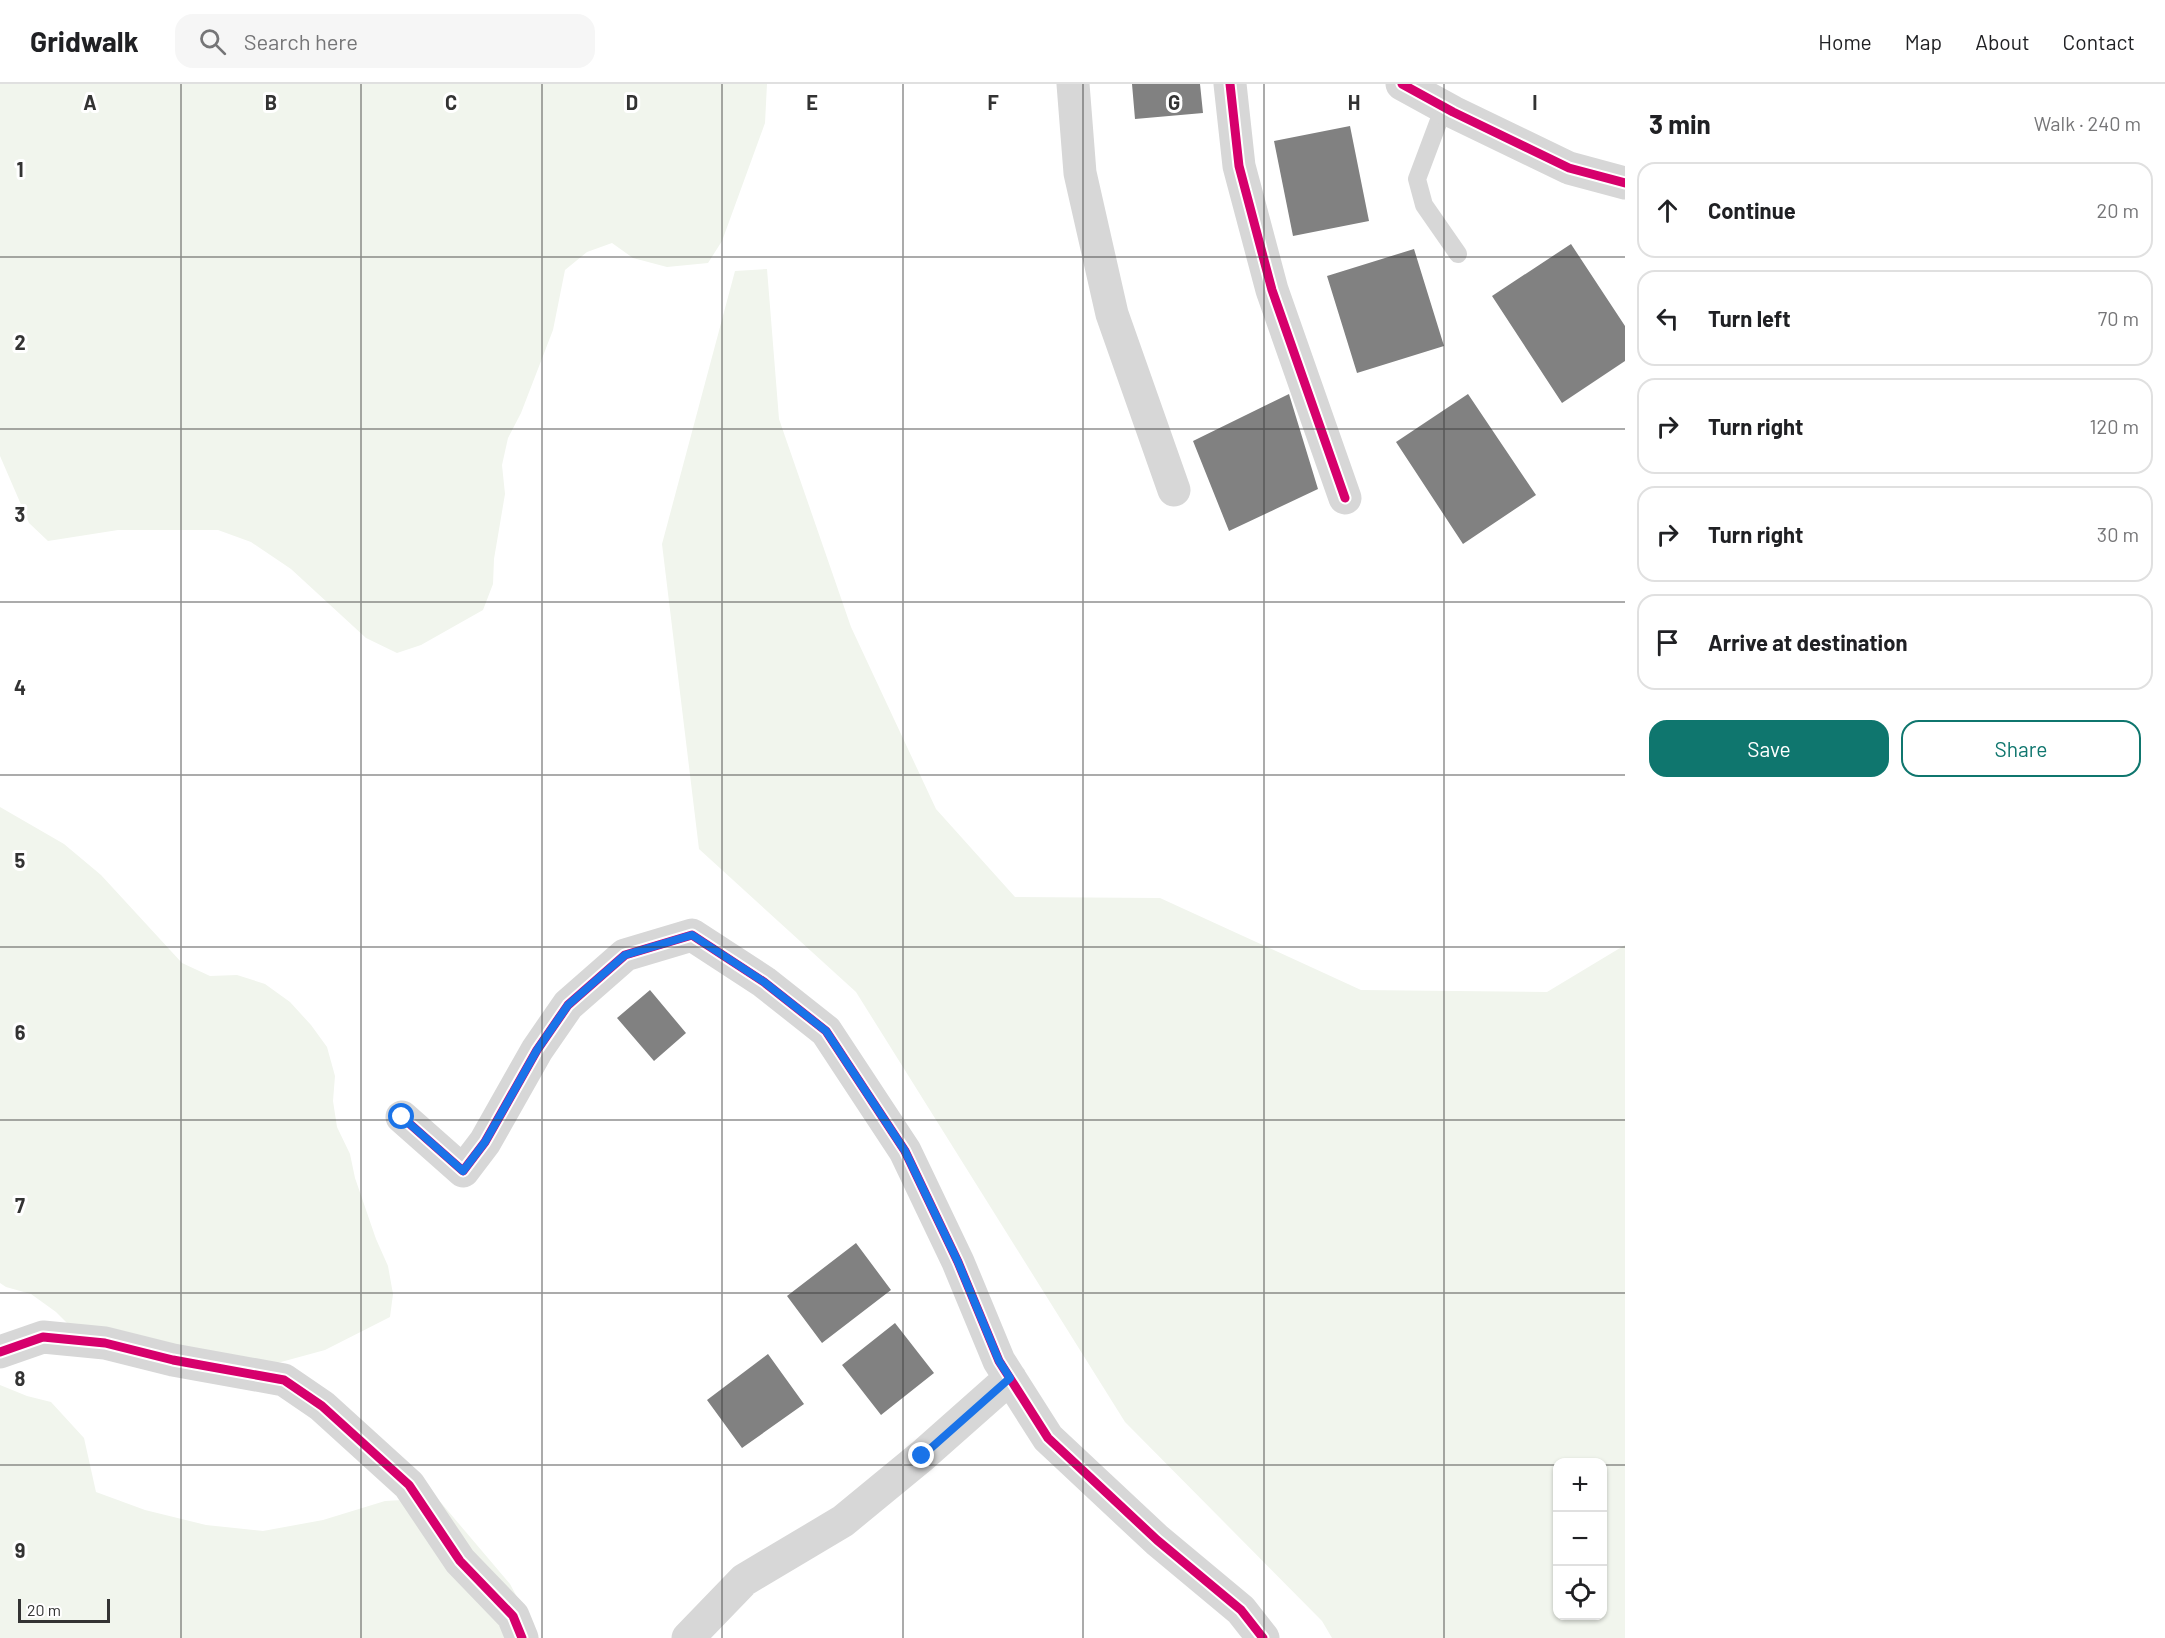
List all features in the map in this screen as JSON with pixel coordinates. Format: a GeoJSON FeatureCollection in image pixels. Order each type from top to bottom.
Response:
{"type":"FeatureCollection","features":[{"type":"Feature","properties":{"kind":"street"},"geometry":{"type":"LineString","coordinates":[[1073,84],[1080,173],[1112,314],[1174,490]]}},
{"type":"Feature","properties":{"kind":"street"},"geometry":{"type":"LineString","coordinates":[[1230,84],[1239,166],[1272,290],[1345,498]]}},
{"type":"Feature","properties":{"kind":"street"},"geometry":{"type":"LineString","coordinates":[[1401,84],[1569,168],[1625,183]]}},
{"type":"Feature","properties":{"kind":"street"},"geometry":{"type":"LineString","coordinates":[[402,1117],[463,1171],[485,1142],[537,1050],[568,1005],[625,955],[692,935],[764,982],[826,1031],[905,1151],[958,1262],[999,1361],[1048,1438],[1157,1540],[1241,1610],[1263,1638]]}},
{"type":"Feature","properties":{"kind":"street"},"geometry":{"type":"LineString","coordinates":[[0,1352],[43,1337],[95,1342],[173,1360],[284,1380],[322,1406],[409,1485],[460,1561],[513,1616],[522,1638]]}},
{"type":"Feature","properties":{"kind":"street"},"geometry":{"type":"LineString","coordinates":[[688,1638],[744,1580],[843,1521],[922,1456],[1010,1378]]}},
{"type":"Feature","properties":{"kind":"lane"},"geometry":{"type":"LineString","coordinates":[[1444,107],[1417,179],[1424,205],[1458,254]]}},
{"type":"Feature","properties":{"kind":"shaded area"},"geometry":{"type":"Polygon","coordinates":[[[0,84],[767,84],[765,123],[722,241],[708,263],[667,267],[633,258],[612,243],[587,252],[565,270],[553,330],[521,413],[508,438],[502,465],[505,494],[494,559],[493,584],[483,610],[421,645],[397,653],[366,638],[291,569],[251,542],[218,530],[118,530],[48,541],[29,523],[0,456],[0,84]]]}},
{"type":"Feature","properties":{"kind":"shaded area"},"geometry":{"type":"Polygon","coordinates":[[[767,269],[779,419],[851,627],[936,809],[1015,897],[1160,898],[1361,990],[1547,992],[1625,945],[1625,1638],[1332,1638],[1322,1621],[1125,1422],[856,992],[699,849],[662,544],[735,271],[767,269]]]}},
{"type":"Feature","properties":{"kind":"shaded area"},"geometry":{"type":"Polygon","coordinates":[[[0,807],[64,844],[101,875],[182,963],[210,976],[237,975],[265,984],[290,1002],[311,1025],[327,1047],[335,1076],[333,1101],[337,1127],[350,1154],[355,1178],[388,1266],[393,1294],[390,1317],[325,1350],[270,1365],[197,1377],[166,1375],[134,1365],[80,1336],[56,1312],[31,1294],[0,1283],[0,807]]]}},
{"type":"Feature","properties":{"kind":"shaded area"},"geometry":{"type":"Polygon","coordinates":[[[0,1385],[27,1396],[51,1402],[84,1438],[96,1492],[145,1510],[206,1525],[263,1531],[323,1520],[385,1501],[437,1498],[510,1584],[539,1638],[0,1638],[0,1385]]]}},
{"type":"Feature","properties":{"kind":"building"},"geometry":{"type":"Polygon","coordinates":[[[1132,84],[1200,84],[1203,113],[1135,119],[1132,84]]]}},
{"type":"Feature","properties":{"kind":"building"},"geometry":{"type":"Polygon","coordinates":[[[1350,126],[1369,221],[1293,236],[1274,141],[1350,126]]]}},
{"type":"Feature","properties":{"kind":"building"},"geometry":{"type":"Polygon","coordinates":[[[1571,244],[1625,326],[1625,361],[1562,403],[1492,296],[1571,244]]]}},
{"type":"Feature","properties":{"kind":"building"},"geometry":{"type":"Polygon","coordinates":[[[1414,249],[1444,346],[1357,373],[1327,276],[1414,249]]]}},
{"type":"Feature","properties":{"kind":"building"},"geometry":{"type":"Polygon","coordinates":[[[1289,394],[1318,489],[1229,531],[1193,441],[1289,394]]]}},
{"type":"Feature","properties":{"kind":"building"},"geometry":{"type":"Polygon","coordinates":[[[1468,394],[1536,495],[1463,544],[1396,442],[1468,394]]]}},
{"type":"Feature","properties":{"kind":"building"},"geometry":{"type":"Polygon","coordinates":[[[650,990],[686,1033],[654,1061],[617,1018],[650,990]]]}},
{"type":"Feature","properties":{"kind":"building"},"geometry":{"type":"Polygon","coordinates":[[[856,1243],[891,1290],[822,1343],[787,1296],[856,1243]]]}},
{"type":"Feature","properties":{"kind":"building"},"geometry":{"type":"Polygon","coordinates":[[[895,1323],[934,1373],[881,1415],[842,1365],[895,1323]]]}},
{"type":"Feature","properties":{"kind":"building"},"geometry":{"type":"Polygon","coordinates":[[[768,1354],[804,1404],[742,1448],[707,1400],[768,1354]]]}},
{"type":"Feature","properties":{"kind":"cycle path"},"geometry":{"type":"LineString","coordinates":[[1230,84],[1239,166],[1272,290],[1345,498]]}},
{"type":"Feature","properties":{"kind":"cycle path"},"geometry":{"type":"LineString","coordinates":[[1402,84],[1453,112],[1569,168],[1625,183]]}},
{"type":"Feature","properties":{"kind":"cycle path"},"geometry":{"type":"LineString","coordinates":[[402,1117],[463,1171],[485,1142],[537,1050],[568,1005],[625,955],[692,935],[764,982],[826,1031],[905,1151],[958,1262],[999,1361],[1048,1438],[1157,1540],[1241,1610],[1263,1638]]}},
{"type":"Feature","properties":{"kind":"cycle path"},"geometry":{"type":"LineString","coordinates":[[0,1352],[43,1337],[105,1343],[173,1360],[284,1380],[322,1406],[409,1485],[460,1561],[513,1616],[522,1638]]}},
{"type":"Feature","properties":{"kind":"route"},"geometry":{"type":"LineString","coordinates":[[402,1117],[463,1171],[485,1142],[537,1050],[568,1005],[625,955],[692,935],[764,982],[826,1031],[905,1151],[958,1262],[999,1361],[1010,1378],[922,1456]]}}]}
